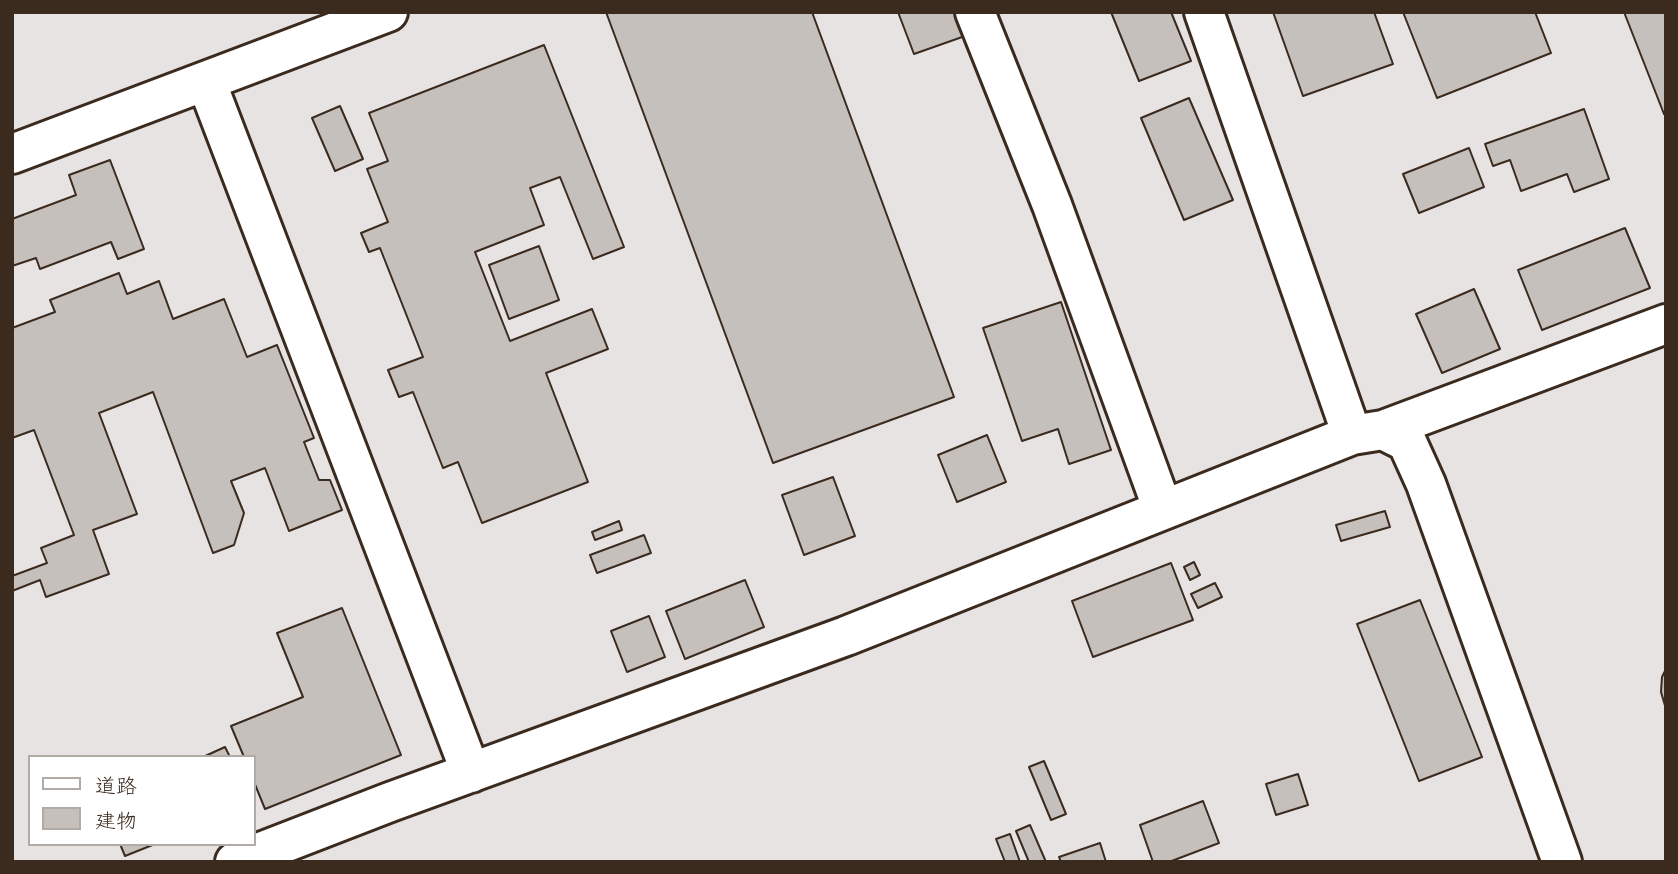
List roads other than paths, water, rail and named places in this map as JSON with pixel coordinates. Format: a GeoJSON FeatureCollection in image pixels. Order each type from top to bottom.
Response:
{"type":"FeatureCollection","features":[{"type":"Feature","properties":{"kind":"lane"},"geometry":{"type":"LineString","coordinates":[[12,154],[388,12]]}},
{"type":"Feature","properties":{"kind":"lane"},"geometry":{"type":"LineString","coordinates":[[975,12],[1052,205],[1163,510]]}},
{"type":"Feature","properties":{"kind":"lane"},"geometry":{"type":"LineString","coordinates":[[1205,12],[1367,433]]}},
{"type":"Feature","properties":{"kind":"lane"},"geometry":{"type":"LineString","coordinates":[[206,81],[471,773]]}},
{"type":"Feature","properties":{"kind":"lane"},"geometry":{"type":"LineString","coordinates":[[235,862],[846,636],[1163,510],[1666,324]]}},
{"type":"Feature","properties":{"kind":"lane"},"geometry":{"type":"LineString","coordinates":[[1367,433],[1406,442],[1426,484],[1562,862]]}}]}
